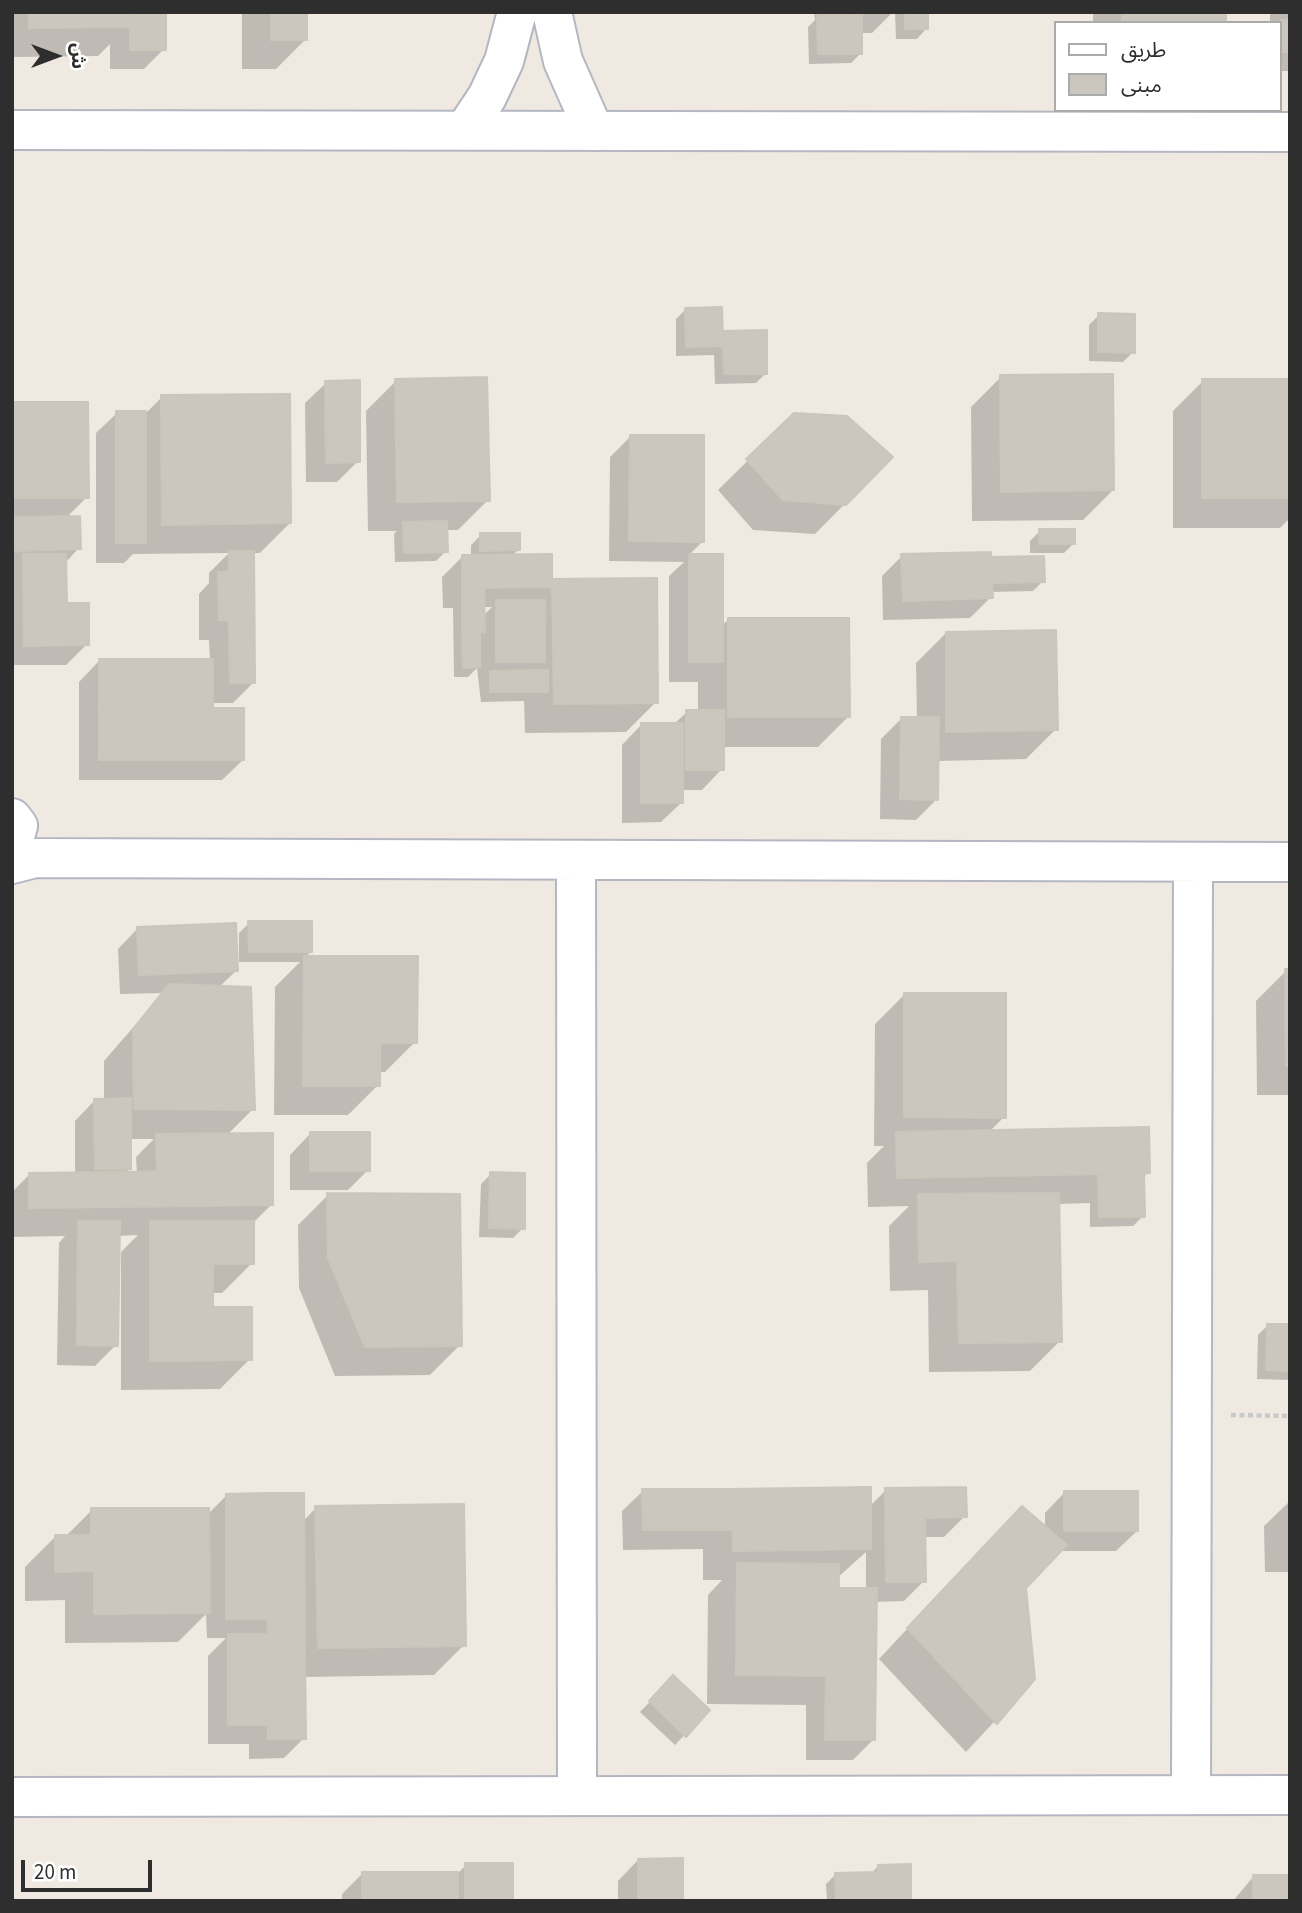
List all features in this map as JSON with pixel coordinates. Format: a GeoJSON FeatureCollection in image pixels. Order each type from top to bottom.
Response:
{"type":"FeatureCollection","features":[{"type":"Feature","properties":{"kind":"street"},"geometry":{"type":"LineString","coordinates":[[465,130],[487,97],[504,61],[517,12]]}},
{"type":"Feature","properties":{"kind":"street"},"geometry":{"type":"LineString","coordinates":[[552,12],[563,61],[594,131]]}},
{"type":"Feature","properties":{"kind":"street"},"geometry":{"type":"LineString","coordinates":[[12,130],[1290,132]]}},
{"type":"Feature","properties":{"kind":"street"},"geometry":{"type":"LineString","coordinates":[[12,818],[18,826],[12,847]]}},
{"type":"Feature","properties":{"kind":"street"},"geometry":{"type":"LineString","coordinates":[[12,864],[35,858],[1290,862]]}},
{"type":"Feature","properties":{"kind":"street"},"geometry":{"type":"LineString","coordinates":[[576,861],[577,1795]]}},
{"type":"Feature","properties":{"kind":"street"},"geometry":{"type":"LineString","coordinates":[[1191,1795],[1193,862]]}},
{"type":"Feature","properties":{"kind":"street"},"geometry":{"type":"LineString","coordinates":[[12,1797],[1290,1795]]}},
{"type":"Feature","properties":{"kind":"path"},"geometry":{"type":"LineString","coordinates":[[1192,1415],[1290,1416]]}},
{"type":"Feature","properties":{"kind":"building"},"geometry":{"type":"Polygon","coordinates":[[[29,12],[130,12],[130,27],[29,28],[29,12]]]}},
{"type":"Feature","properties":{"kind":"building"},"geometry":{"type":"Polygon","coordinates":[[[130,12],[166,12],[166,50],[130,50],[130,12]]]}},
{"type":"Feature","properties":{"kind":"building"},"geometry":{"type":"Polygon","coordinates":[[[271,12],[307,12],[307,40],[271,40],[271,12]]]}},
{"type":"Feature","properties":{"kind":"building"},"geometry":{"type":"Polygon","coordinates":[[[905,12],[928,12],[928,29],[905,29],[905,12]]]}},
{"type":"Feature","properties":{"kind":"building"},"geometry":{"type":"Polygon","coordinates":[[[1122,12],[1226,12],[1226,21],[1122,21],[1122,12]]]}},
{"type":"Feature","properties":{"kind":"building"},"geometry":{"type":"Polygon","coordinates":[[[862,14],[862,54],[818,54],[817,15],[862,14]]]}},
{"type":"Feature","properties":{"kind":"building"},"geometry":{"type":"Polygon","coordinates":[[[1290,20],[1290,52],[1281,52],[1280,21],[1290,20]]]}},
{"type":"Feature","properties":{"kind":"building"},"geometry":{"type":"Polygon","coordinates":[[[722,307],[723,346],[686,347],[685,308],[722,307]]]}},
{"type":"Feature","properties":{"kind":"building"},"geometry":{"type":"Polygon","coordinates":[[[1098,313],[1135,314],[1135,353],[1098,352],[1098,313]]]}},
{"type":"Feature","properties":{"kind":"building"},"geometry":{"type":"Polygon","coordinates":[[[767,330],[767,374],[724,374],[723,331],[767,330]]]}},
{"type":"Feature","properties":{"kind":"building"},"geometry":{"type":"Polygon","coordinates":[[[1113,374],[1114,490],[1001,492],[1000,375],[1113,374]]]}},
{"type":"Feature","properties":{"kind":"building"},"geometry":{"type":"Polygon","coordinates":[[[487,377],[490,501],[397,502],[395,379],[487,377]]]}},
{"type":"Feature","properties":{"kind":"building"},"geometry":{"type":"Polygon","coordinates":[[[1202,379],[1290,379],[1290,498],[1202,498],[1202,379]]]}},
{"type":"Feature","properties":{"kind":"building"},"geometry":{"type":"Polygon","coordinates":[[[360,380],[360,462],[326,463],[325,381],[360,380]]]}},
{"type":"Feature","properties":{"kind":"building"},"geometry":{"type":"Polygon","coordinates":[[[290,394],[291,523],[162,525],[161,395],[290,394]]]}},
{"type":"Feature","properties":{"kind":"building"},"geometry":{"type":"Polygon","coordinates":[[[12,402],[88,402],[89,498],[12,498],[12,402]]]}},
{"type":"Feature","properties":{"kind":"building"},"geometry":{"type":"Polygon","coordinates":[[[116,411],[146,411],[146,543],[116,543],[116,411]]]}},
{"type":"Feature","properties":{"kind":"building"},"geometry":{"type":"Polygon","coordinates":[[[794,413],[847,416],[893,457],[846,505],[783,500],[746,459],[794,413]]]}},
{"type":"Feature","properties":{"kind":"building"},"geometry":{"type":"Polygon","coordinates":[[[630,435],[704,435],[704,542],[629,541],[630,435]]]}},
{"type":"Feature","properties":{"kind":"building"},"geometry":{"type":"Polygon","coordinates":[[[80,516],[81,549],[12,551],[12,517],[80,516]]]}},
{"type":"Feature","properties":{"kind":"building"},"geometry":{"type":"Polygon","coordinates":[[[447,521],[448,552],[404,553],[403,522],[447,521]]]}},
{"type":"Feature","properties":{"kind":"building"},"geometry":{"type":"Polygon","coordinates":[[[1039,529],[1075,529],[1075,544],[1039,544],[1039,529]]]}},
{"type":"Feature","properties":{"kind":"building"},"geometry":{"type":"Polygon","coordinates":[[[480,533],[520,533],[520,550],[480,551],[480,533]]]}},
{"type":"Feature","properties":{"kind":"building"},"geometry":{"type":"Polygon","coordinates":[[[229,551],[254,551],[255,683],[230,683],[229,620],[219,620],[218,572],[229,572],[229,551]]]}},
{"type":"Feature","properties":{"kind":"building"},"geometry":{"type":"Polygon","coordinates":[[[991,552],[993,598],[903,601],[901,554],[991,552]]]}},
{"type":"Feature","properties":{"kind":"building"},"geometry":{"type":"Polygon","coordinates":[[[23,554],[66,554],[67,603],[89,603],[89,645],[24,646],[23,554]]]}},
{"type":"Feature","properties":{"kind":"building"},"geometry":{"type":"Polygon","coordinates":[[[552,554],[552,587],[462,588],[462,555],[552,554]]]}},
{"type":"Feature","properties":{"kind":"building"},"geometry":{"type":"Polygon","coordinates":[[[689,554],[723,554],[723,662],[689,662],[689,554]]]}},
{"type":"Feature","properties":{"kind":"building"},"geometry":{"type":"Polygon","coordinates":[[[1044,556],[1045,582],[992,583],[991,557],[1044,556]]]}},
{"type":"Feature","properties":{"kind":"building"},"geometry":{"type":"Polygon","coordinates":[[[657,578],[658,703],[554,704],[552,579],[657,578]]]}},
{"type":"Feature","properties":{"kind":"building"},"geometry":{"type":"Polygon","coordinates":[[[484,587],[485,632],[462,632],[462,588],[484,587]]]}},
{"type":"Feature","properties":{"kind":"building"},"geometry":{"type":"Polygon","coordinates":[[[496,600],[545,600],[545,662],[496,662],[496,600]]]}},
{"type":"Feature","properties":{"kind":"building"},"geometry":{"type":"Polygon","coordinates":[[[728,618],[849,618],[850,717],[728,717],[728,618]]]}},
{"type":"Feature","properties":{"kind":"building"},"geometry":{"type":"Polygon","coordinates":[[[1056,630],[1058,730],[946,732],[946,632],[1056,630]]]}},
{"type":"Feature","properties":{"kind":"building"},"geometry":{"type":"Polygon","coordinates":[[[462,632],[480,632],[480,667],[463,668],[462,632]]]}},
{"type":"Feature","properties":{"kind":"building"},"geometry":{"type":"Polygon","coordinates":[[[99,659],[213,659],[213,708],[99,708],[99,659]]]}},
{"type":"Feature","properties":{"kind":"building"},"geometry":{"type":"Polygon","coordinates":[[[548,670],[548,692],[490,692],[490,671],[548,670]]]}},
{"type":"Feature","properties":{"kind":"building"},"geometry":{"type":"Polygon","coordinates":[[[99,708],[244,708],[244,760],[99,760],[99,708]]]}},
{"type":"Feature","properties":{"kind":"building"},"geometry":{"type":"Polygon","coordinates":[[[686,710],[724,710],[724,770],[686,770],[686,710]]]}},
{"type":"Feature","properties":{"kind":"building"},"geometry":{"type":"Polygon","coordinates":[[[901,717],[939,717],[938,800],[900,799],[901,717]]]}},
{"type":"Feature","properties":{"kind":"building"},"geometry":{"type":"Polygon","coordinates":[[[641,723],[683,723],[683,803],[641,803],[641,723]]]}},
{"type":"Feature","properties":{"kind":"building"},"geometry":{"type":"Polygon","coordinates":[[[248,921],[312,921],[312,952],[249,952],[248,921]]]}},
{"type":"Feature","properties":{"kind":"building"},"geometry":{"type":"Polygon","coordinates":[[[236,923],[238,971],[139,975],[137,927],[236,923]]]}},
{"type":"Feature","properties":{"kind":"building"},"geometry":{"type":"Polygon","coordinates":[[[304,956],[418,956],[417,1043],[380,1043],[380,1086],[303,1086],[304,956]]]}},
{"type":"Feature","properties":{"kind":"building"},"geometry":{"type":"Polygon","coordinates":[[[1285,969],[1290,969],[1290,1066],[1286,1066],[1285,969]]]}},
{"type":"Feature","properties":{"kind":"building"},"geometry":{"type":"Polygon","coordinates":[[[169,984],[251,987],[255,1110],[134,1109],[133,1029],[169,984]]]}},
{"type":"Feature","properties":{"kind":"building"},"geometry":{"type":"Polygon","coordinates":[[[904,993],[1006,993],[1006,1118],[904,1117],[904,993]]]}},
{"type":"Feature","properties":{"kind":"building"},"geometry":{"type":"Polygon","coordinates":[[[131,1098],[131,1169],[95,1169],[94,1099],[131,1098]]]}},
{"type":"Feature","properties":{"kind":"building"},"geometry":{"type":"Polygon","coordinates":[[[1149,1127],[1150,1173],[897,1178],[896,1132],[1149,1127]]]}},
{"type":"Feature","properties":{"kind":"building"},"geometry":{"type":"Polygon","coordinates":[[[310,1132],[370,1132],[370,1171],[310,1171],[310,1132]]]}},
{"type":"Feature","properties":{"kind":"building"},"geometry":{"type":"Polygon","coordinates":[[[273,1133],[273,1170],[157,1171],[156,1134],[273,1133]]]}},
{"type":"Feature","properties":{"kind":"building"},"geometry":{"type":"Polygon","coordinates":[[[273,1170],[273,1205],[29,1208],[29,1173],[273,1170]]]}},
{"type":"Feature","properties":{"kind":"building"},"geometry":{"type":"Polygon","coordinates":[[[490,1172],[525,1173],[525,1229],[489,1228],[490,1172]]]}},
{"type":"Feature","properties":{"kind":"building"},"geometry":{"type":"Polygon","coordinates":[[[1144,1173],[1145,1217],[1099,1217],[1098,1174],[1144,1173]]]}},
{"type":"Feature","properties":{"kind":"building"},"geometry":{"type":"Polygon","coordinates":[[[327,1193],[460,1194],[462,1346],[365,1347],[328,1258],[327,1193]]]}},
{"type":"Feature","properties":{"kind":"building"},"geometry":{"type":"Polygon","coordinates":[[[1059,1193],[1062,1342],[959,1343],[957,1261],[919,1262],[918,1194],[1059,1193]]]}},
{"type":"Feature","properties":{"kind":"building"},"geometry":{"type":"Polygon","coordinates":[[[78,1221],[120,1221],[118,1346],[77,1345],[78,1221]]]}},
{"type":"Feature","properties":{"kind":"building"},"geometry":{"type":"Polygon","coordinates":[[[150,1221],[254,1221],[254,1264],[213,1264],[213,1307],[252,1307],[252,1360],[150,1361],[150,1221]]]}},
{"type":"Feature","properties":{"kind":"building"},"geometry":{"type":"Polygon","coordinates":[[[1267,1324],[1290,1324],[1290,1371],[1266,1370],[1267,1324]]]}},
{"type":"Feature","properties":{"kind":"building"},"geometry":{"type":"Polygon","coordinates":[[[871,1487],[871,1549],[733,1551],[732,1489],[871,1487]]]}},
{"type":"Feature","properties":{"kind":"building"},"geometry":{"type":"Polygon","coordinates":[[[966,1487],[967,1517],[925,1518],[926,1582],[886,1582],[885,1488],[966,1487]]]}},
{"type":"Feature","properties":{"kind":"building"},"geometry":{"type":"Polygon","coordinates":[[[642,1489],[732,1489],[732,1530],[643,1530],[642,1489]]]}},
{"type":"Feature","properties":{"kind":"building"},"geometry":{"type":"Polygon","coordinates":[[[1064,1491],[1138,1491],[1138,1531],[1064,1531],[1064,1491]]]}},
{"type":"Feature","properties":{"kind":"building"},"geometry":{"type":"Polygon","coordinates":[[[267,1493],[304,1493],[305,1655],[268,1656],[267,1493]]]}},
{"type":"Feature","properties":{"kind":"building"},"geometry":{"type":"Polygon","coordinates":[[[267,1493],[268,1619],[226,1619],[226,1494],[267,1493]]]}},
{"type":"Feature","properties":{"kind":"building"},"geometry":{"type":"Polygon","coordinates":[[[464,1504],[466,1646],[318,1648],[315,1506],[464,1504]]]}},
{"type":"Feature","properties":{"kind":"building"},"geometry":{"type":"Polygon","coordinates":[[[1022,1506],[1067,1545],[1026,1588],[1035,1679],[997,1724],[907,1628],[1022,1506]]]}},
{"type":"Feature","properties":{"kind":"building"},"geometry":{"type":"Polygon","coordinates":[[[91,1508],[209,1508],[210,1613],[94,1614],[94,1571],[55,1572],[55,1535],[91,1535],[91,1508]]]}},
{"type":"Feature","properties":{"kind":"building"},"geometry":{"type":"Polygon","coordinates":[[[737,1563],[839,1564],[838,1676],[736,1675],[737,1563]]]}},
{"type":"Feature","properties":{"kind":"building"},"geometry":{"type":"Polygon","coordinates":[[[839,1588],[877,1588],[875,1740],[825,1740],[826,1676],[838,1676],[839,1588]]]}},
{"type":"Feature","properties":{"kind":"building"},"geometry":{"type":"Polygon","coordinates":[[[228,1634],[268,1634],[268,1725],[228,1725],[228,1634]]]}},
{"type":"Feature","properties":{"kind":"building"},"geometry":{"type":"Polygon","coordinates":[[[305,1655],[306,1739],[268,1739],[268,1656],[305,1655]]]}},
{"type":"Feature","properties":{"kind":"building"},"geometry":{"type":"Polygon","coordinates":[[[673,1675],[710,1710],[686,1737],[649,1701],[673,1675]]]}},
{"type":"Feature","properties":{"kind":"building"},"geometry":{"type":"Polygon","coordinates":[[[683,1858],[683,1901],[638,1901],[638,1859],[683,1858]]]}},
{"type":"Feature","properties":{"kind":"building"},"geometry":{"type":"Polygon","coordinates":[[[465,1863],[513,1863],[513,1901],[465,1901],[465,1863]]]}},
{"type":"Feature","properties":{"kind":"building"},"geometry":{"type":"Polygon","coordinates":[[[911,1864],[911,1901],[878,1901],[878,1865],[911,1864]]]}},
{"type":"Feature","properties":{"kind":"building"},"geometry":{"type":"Polygon","coordinates":[[[362,1872],[458,1872],[458,1898],[362,1898],[362,1872]]]}},
{"type":"Feature","properties":{"kind":"building"},"geometry":{"type":"Polygon","coordinates":[[[878,1872],[878,1901],[836,1901],[835,1873],[878,1872]]]}},
{"type":"Feature","properties":{"kind":"building"},"geometry":{"type":"Polygon","coordinates":[[[1253,1875],[1290,1875],[1290,1901],[1253,1901],[1253,1875]]]}}]}
